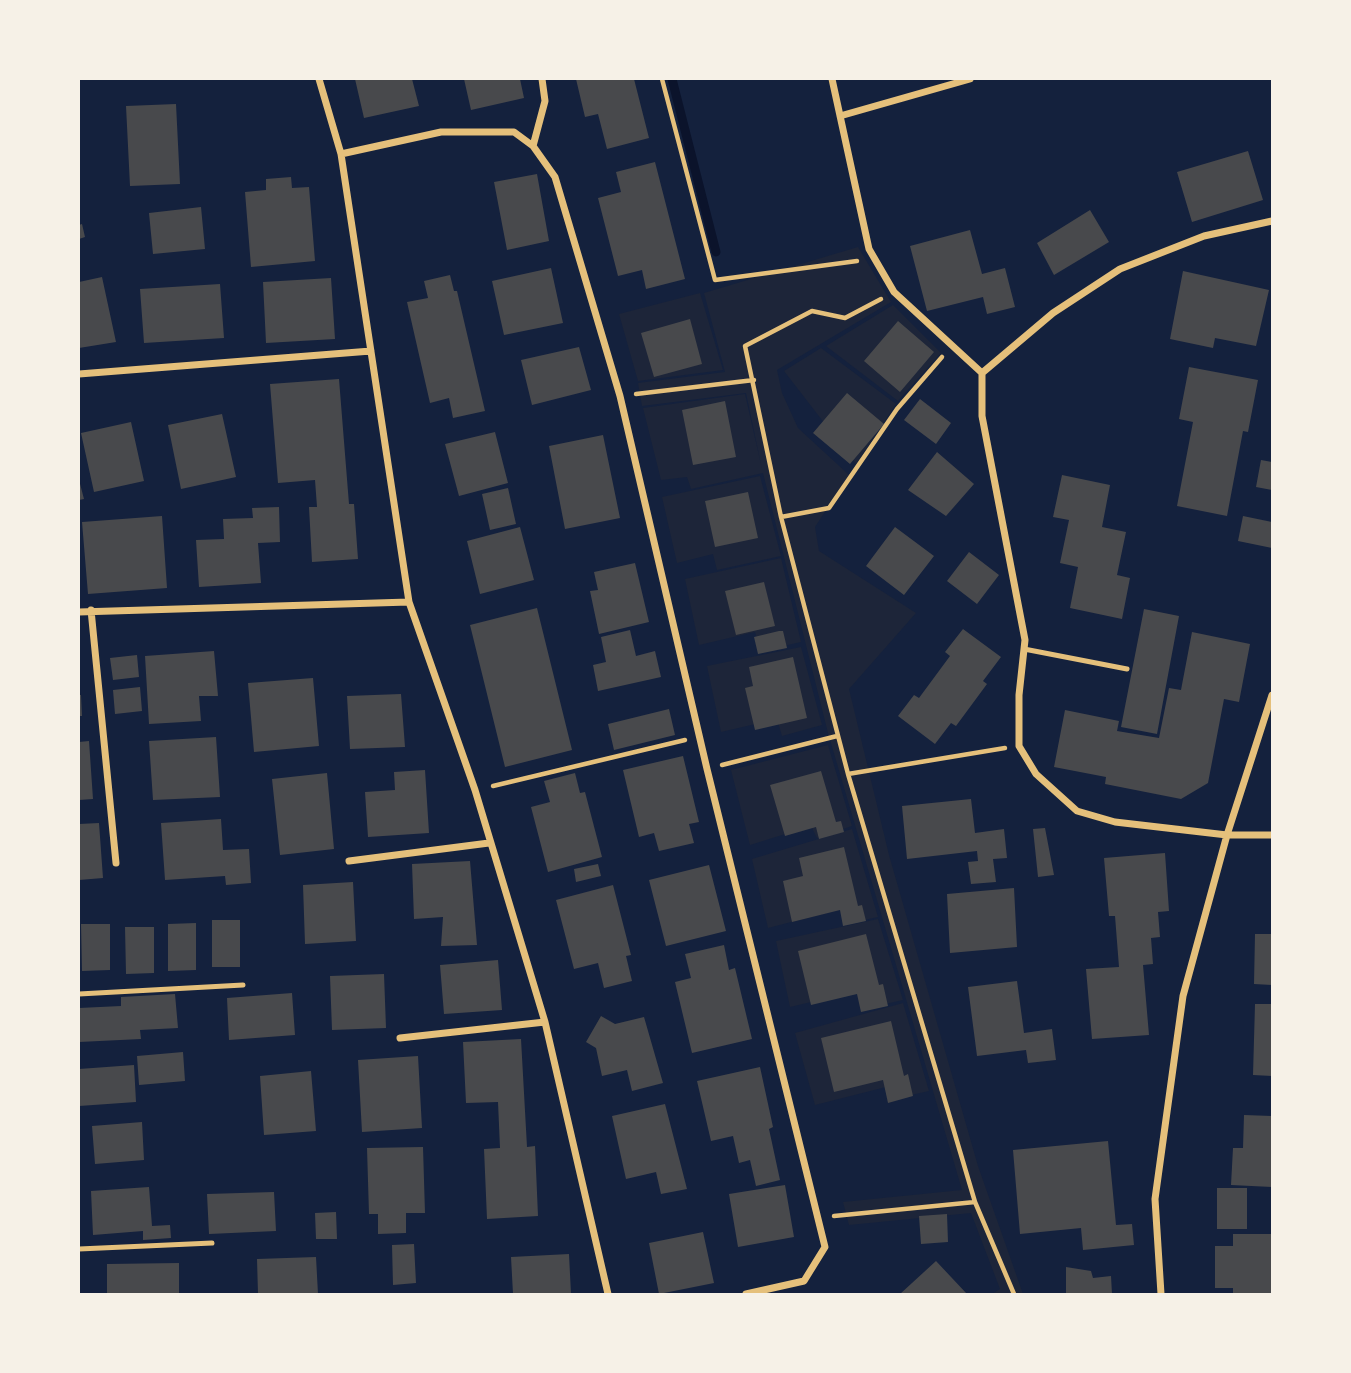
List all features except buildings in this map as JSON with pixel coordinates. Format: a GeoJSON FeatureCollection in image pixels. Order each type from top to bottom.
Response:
{"type":"FeatureCollection","features":[{"type":"Feature","properties":{"kind":"street"},"geometry":{"type":"LineString","coordinates":[[319,79],[341,154],[409,602],[475,790],[545,1023],[608,1294]]}},
{"type":"Feature","properties":{"kind":"street"},"geometry":{"type":"LineString","coordinates":[[533,146],[545,101],[542,79]]}},
{"type":"Feature","properties":{"kind":"street"},"geometry":{"type":"LineString","coordinates":[[832,79],[869,248],[894,292],[982,373],[982,416],[1026,640],[1019,695],[1019,746],[1036,774],[1077,811],[1115,822],[1227,835],[1272,835]]}},
{"type":"Feature","properties":{"kind":"street"},"geometry":{"type":"LineString","coordinates":[[840,116],[970,79]]}},
{"type":"Feature","properties":{"kind":"street"},"geometry":{"type":"LineString","coordinates":[[341,154],[453,131],[514,132],[533,146],[555,177],[620,396],[699,737],[820,1217],[825,1247],[804,1281],[746,1294]]}},
{"type":"Feature","properties":{"kind":"street"},"geometry":{"type":"LineString","coordinates":[[982,373],[1053,313],[1120,269],[1204,236],[1272,221]]}},
{"type":"Feature","properties":{"kind":"street"},"geometry":{"type":"LineString","coordinates":[[79,374],[371,351]]}},
{"type":"Feature","properties":{"kind":"street"},"geometry":{"type":"LineString","coordinates":[[79,612],[409,602]]}},
{"type":"Feature","properties":{"kind":"street"},"geometry":{"type":"LineString","coordinates":[[91,610],[117,863]]}},
{"type":"Feature","properties":{"kind":"street"},"geometry":{"type":"LineString","coordinates":[[1161,1294],[1155,1199],[1183,996],[1227,835],[1272,695]]}},
{"type":"Feature","properties":{"kind":"street"},"geometry":{"type":"LineString","coordinates":[[349,861],[489,843]]}},
{"type":"Feature","properties":{"kind":"street"},"geometry":{"type":"LineString","coordinates":[[400,1038],[545,1023]]}},
{"type":"Feature","properties":{"kind":"lane"},"geometry":{"type":"LineString","coordinates":[[1024,649],[1127,669]]}},
{"type":"Feature","properties":{"kind":"lane"},"geometry":{"type":"LineString","coordinates":[[79,994],[243,985]]}},
{"type":"Feature","properties":{"kind":"lane"},"geometry":{"type":"LineString","coordinates":[[79,1249],[212,1243]]}},
{"type":"Feature","properties":{"kind":"path"},"geometry":{"type":"LineString","coordinates":[[662,79],[715,280],[875,259]]}},
{"type":"Feature","properties":{"kind":"path"},"geometry":{"type":"LineString","coordinates":[[894,292],[845,318],[812,311],[744,346],[754,380],[781,517],[837,736],[975,1202],[1014,1294]]}},
{"type":"Feature","properties":{"kind":"path"},"geometry":{"type":"LineString","coordinates":[[781,517],[829,508],[897,409],[952,346]]}},
{"type":"Feature","properties":{"kind":"path"},"geometry":{"type":"LineString","coordinates":[[620,396],[754,380]]}},
{"type":"Feature","properties":{"kind":"path"},"geometry":{"type":"LineString","coordinates":[[707,769],[837,736]]}},
{"type":"Feature","properties":{"kind":"path"},"geometry":{"type":"LineString","coordinates":[[475,790],[699,737]]}},
{"type":"Feature","properties":{"kind":"path"},"geometry":{"type":"LineString","coordinates":[[848,774],[1019,746]]}},
{"type":"Feature","properties":{"kind":"path"},"geometry":{"type":"LineString","coordinates":[[820,1217],[975,1202]]}},
{"type":"Feature","properties":{"kind":"shaded area"},"geometry":{"type":"Polygon","coordinates":[[[858,247],[891,302],[777,370],[782,393],[798,428],[849,475],[815,527],[819,551],[916,613],[849,689],[889,855],[978,1166],[1023,1294],[992,1294],[1000,1289],[971,1213],[849,1225],[843,1202],[962,1190],[828,733],[763,473],[691,489],[687,477],[661,480],[643,408],[745,394],[762,469],[746,393],[642,406],[638,383],[725,372],[704,293],[858,247]]]}},
{"type":"Feature","properties":{"kind":"shaded area"},"geometry":{"type":"Polygon","coordinates":[[[700,293],[723,370],[638,381],[619,314],[700,293]]]}},
{"type":"Feature","properties":{"kind":"shaded area"},"geometry":{"type":"Polygon","coordinates":[[[893,305],[941,353],[898,401],[826,346],[893,305]]]}},
{"type":"Feature","properties":{"kind":"shaded area"},"geometry":{"type":"Polygon","coordinates":[[[821,348],[896,404],[856,464],[784,371],[821,348]]]}},
{"type":"Feature","properties":{"kind":"shaded area"},"geometry":{"type":"Polygon","coordinates":[[[760,476],[781,556],[717,570],[713,554],[677,563],[662,497],[760,476]]]}},
{"type":"Feature","properties":{"kind":"shaded area"},"geometry":{"type":"Polygon","coordinates":[[[781,558],[801,642],[761,651],[755,632],[699,645],[685,579],[781,558]]]}},
{"type":"Feature","properties":{"kind":"shaded area"},"geometry":{"type":"Polygon","coordinates":[[[801,647],[822,725],[782,736],[777,719],[721,732],[707,666],[801,647]]]}},
{"type":"Feature","properties":{"kind":"shaded area"},"geometry":{"type":"Polygon","coordinates":[[[828,745],[852,826],[817,838],[811,826],[750,845],[731,770],[828,745]]]}},
{"type":"Feature","properties":{"kind":"shaded area"},"geometry":{"type":"Polygon","coordinates":[[[852,829],[878,917],[846,924],[841,909],[768,928],[752,859],[852,829]]]}},
{"type":"Feature","properties":{"kind":"shaded area"},"geometry":{"type":"Polygon","coordinates":[[[878,919],[903,1000],[863,1009],[858,991],[790,1007],[776,941],[878,919]]]}},
{"type":"Feature","properties":{"kind":"shaded area"},"geometry":{"type":"Polygon","coordinates":[[[903,1003],[929,1091],[889,1100],[886,1087],[815,1105],[795,1033],[903,1003]]]}},
{"type":"Feature","properties":{"kind":"waterway"},"geometry":{"type":"LineString","coordinates":[[672,79],[716,252]]}}]}
